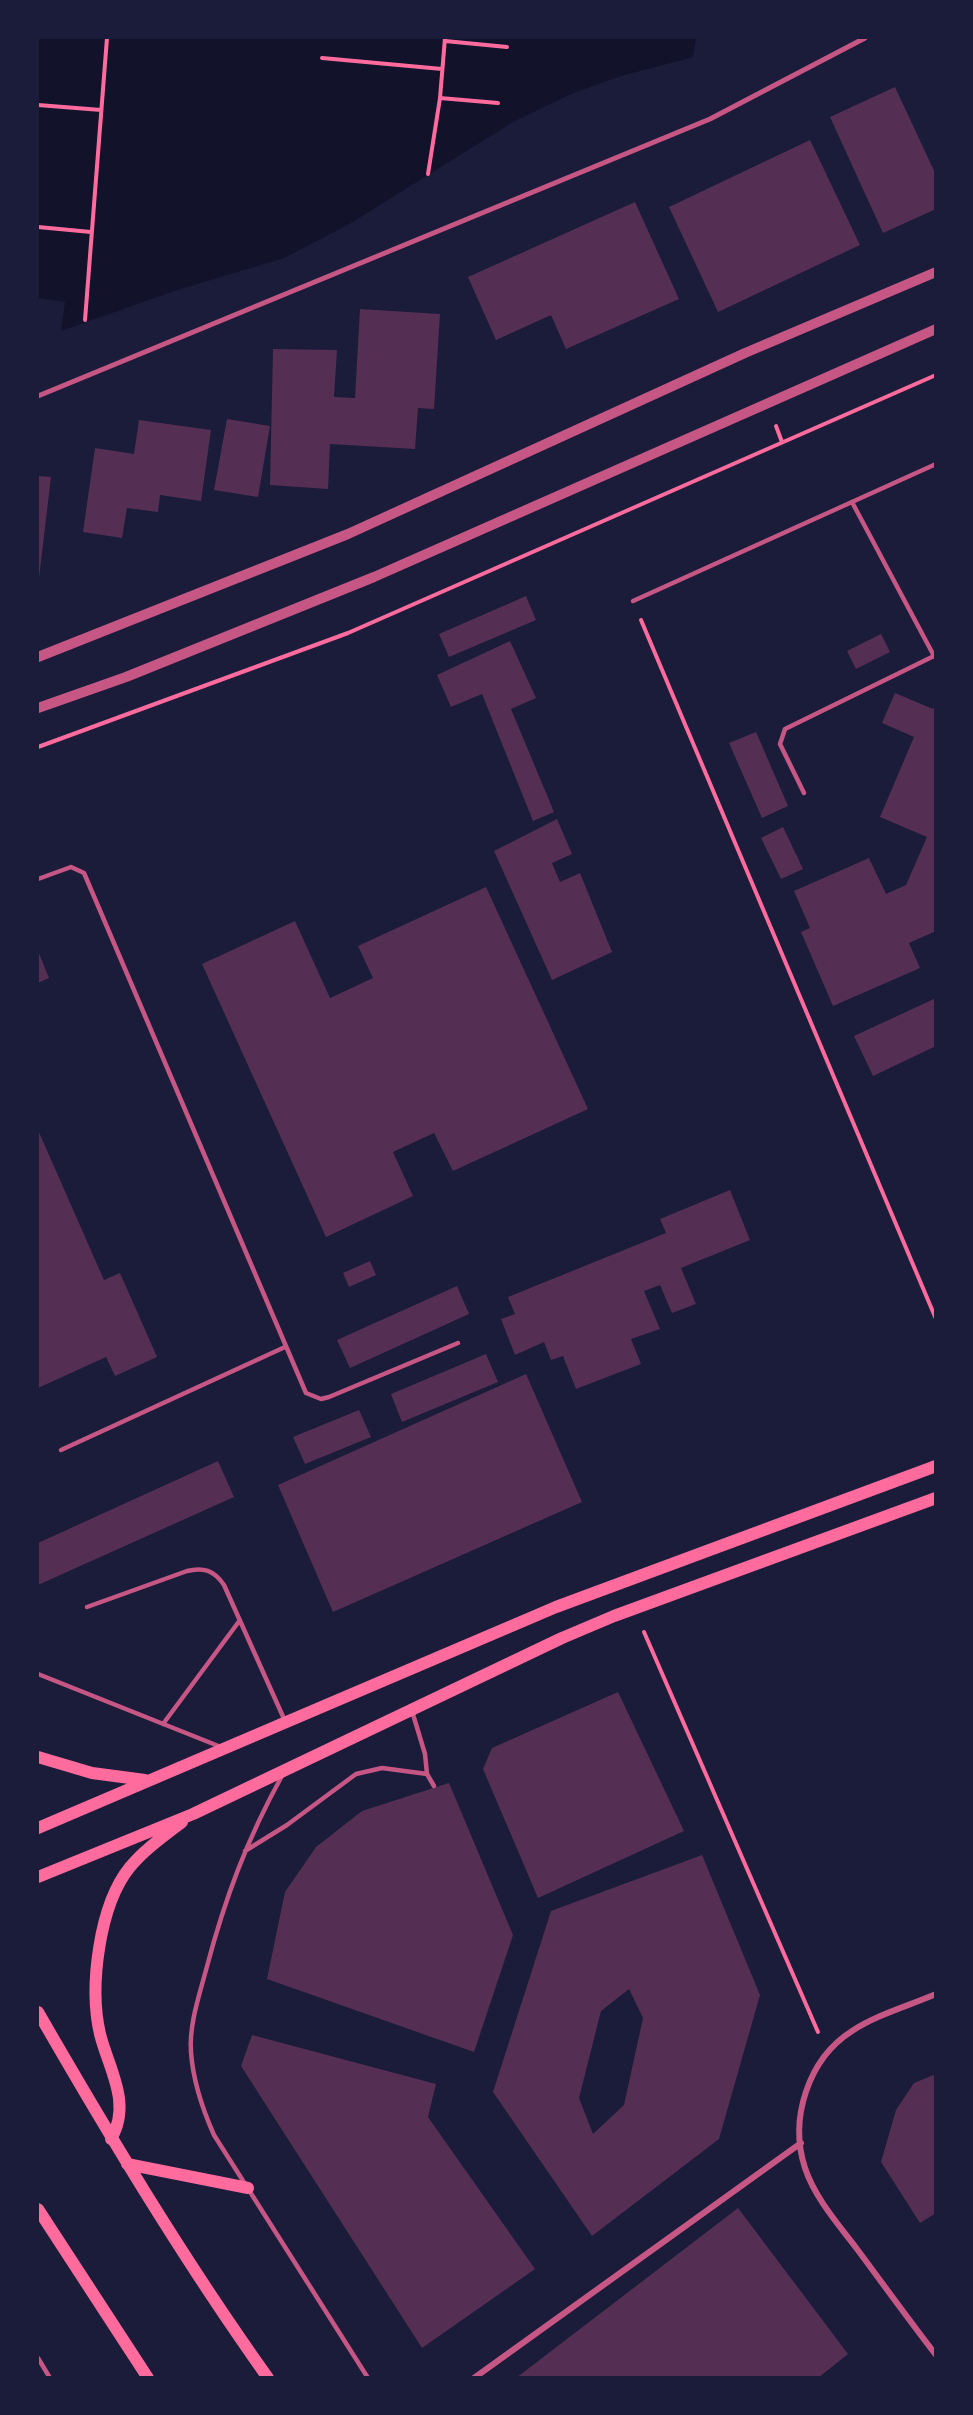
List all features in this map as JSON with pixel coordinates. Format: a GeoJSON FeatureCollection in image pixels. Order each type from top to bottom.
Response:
{"type":"FeatureCollection","features":[{"type":"Feature","properties":{"kind":"main road"},"geometry":{"type":"LineString","coordinates":[[38,1828],[556,1607],[936,1466]]}},
{"type":"Feature","properties":{"kind":"main road"},"geometry":{"type":"LineString","coordinates":[[38,1877],[193,1814],[521,1656],[634,1609],[936,1498]]}},
{"type":"Feature","properties":{"kind":"main road"},"geometry":{"type":"LineString","coordinates":[[38,1757],[92,1773],[149,1780]]}},
{"type":"Feature","properties":{"kind":"main road"},"geometry":{"type":"LineString","coordinates":[[111,2139],[117,2129],[122,2106],[100,2032],[96,2003],[97,1974],[106,1916],[116,1890],[129,1869],[145,1851],[193,1814]]}},
{"type":"Feature","properties":{"kind":"main road"},"geometry":{"type":"LineString","coordinates":[[38,2012],[111,2139],[210,2295],[268,2378]]}},
{"type":"Feature","properties":{"kind":"main road"},"geometry":{"type":"LineString","coordinates":[[127,2164],[248,2188]]}},
{"type":"Feature","properties":{"kind":"main road"},"geometry":{"type":"LineString","coordinates":[[38,2209],[148,2378]]}},
{"type":"Feature","properties":{"kind":"street"},"geometry":{"type":"LineString","coordinates":[[38,396],[710,118],[865,38]]}},
{"type":"Feature","properties":{"kind":"street"},"geometry":{"type":"LineString","coordinates":[[38,657],[348,534],[745,353],[936,272]]}},
{"type":"Feature","properties":{"kind":"street"},"geometry":{"type":"LineString","coordinates":[[38,708],[126,677],[374,577],[936,329]]}},
{"type":"Feature","properties":{"kind":"street"},"geometry":{"type":"LineString","coordinates":[[936,1994],[852,2031],[827,2053],[809,2080],[800,2111],[801,2143],[805,2168],[821,2201],[936,2355]]}},
{"type":"Feature","properties":{"kind":"street"},"geometry":{"type":"LineString","coordinates":[[474,2378],[801,2143]]}},
{"type":"Feature","properties":{"kind":"lane"},"geometry":{"type":"LineString","coordinates":[[633,601],[936,464]]}},
{"type":"Feature","properties":{"kind":"lane"},"geometry":{"type":"LineString","coordinates":[[804,793],[780,744],[785,729],[935,656],[852,502]]}},
{"type":"Feature","properties":{"kind":"lane"},"geometry":{"type":"LineString","coordinates":[[38,879],[71,867],[84,873],[301,1386],[306,1393],[321,1399],[458,1343]]}},
{"type":"Feature","properties":{"kind":"lane"},"geometry":{"type":"LineString","coordinates":[[61,1450],[285,1347]]}},
{"type":"Feature","properties":{"kind":"lane"},"geometry":{"type":"LineString","coordinates":[[87,1607],[197,1568],[218,1575],[285,1721]]}},
{"type":"Feature","properties":{"kind":"lane"},"geometry":{"type":"LineString","coordinates":[[163,1724],[240,1620]]}},
{"type":"Feature","properties":{"kind":"lane"},"geometry":{"type":"LineString","coordinates":[[38,1674],[224,1748]]}},
{"type":"Feature","properties":{"kind":"lane"},"geometry":{"type":"LineString","coordinates":[[411,1708],[425,1754],[427,1774],[434,1786]]}},
{"type":"Feature","properties":{"kind":"lane"},"geometry":{"type":"LineString","coordinates":[[243,1852],[287,1825],[356,1774],[381,1768],[427,1774]]}},
{"type":"Feature","properties":{"kind":"lane"},"geometry":{"type":"LineString","coordinates":[[285,1769],[243,1852],[202,1984],[193,2026],[191,2049],[198,2096],[214,2135],[368,2378]]}},
{"type":"Feature","properties":{"kind":"lane"},"geometry":{"type":"LineString","coordinates":[[38,2358],[50,2378]]}},
{"type":"Feature","properties":{"kind":"path"},"geometry":{"type":"LineString","coordinates":[[85,320],[107,38]]}},
{"type":"Feature","properties":{"kind":"path"},"geometry":{"type":"LineString","coordinates":[[428,174],[440,98],[445,39],[507,47]]}},
{"type":"Feature","properties":{"kind":"path"},"geometry":{"type":"LineString","coordinates":[[322,58],[442,69]]}},
{"type":"Feature","properties":{"kind":"path"},"geometry":{"type":"LineString","coordinates":[[440,98],[498,103]]}},
{"type":"Feature","properties":{"kind":"path"},"geometry":{"type":"LineString","coordinates":[[38,105],[101,110]]}},
{"type":"Feature","properties":{"kind":"path"},"geometry":{"type":"LineString","coordinates":[[38,227],[91,232]]}},
{"type":"Feature","properties":{"kind":"path"},"geometry":{"type":"LineString","coordinates":[[38,747],[348,633],[936,375]]}},
{"type":"Feature","properties":{"kind":"path"},"geometry":{"type":"LineString","coordinates":[[633,601],[936,1319]]}},
{"type":"Feature","properties":{"kind":"path"},"geometry":{"type":"LineString","coordinates":[[634,1609],[827,2053]]}},
{"type":"Feature","properties":{"kind":"shaded area"},"geometry":{"type":"Polygon","coordinates":[[[38,38],[696,38],[693,57],[621,76],[571,94],[513,122],[351,223],[284,258],[174,291],[61,331],[65,302],[38,298],[38,38]]]}},
{"type":"Feature","properties":{"kind":"building"},"geometry":{"type":"Polygon","coordinates":[[[895,87],[936,175],[936,209],[883,233],[830,117],[895,87]]]}},
{"type":"Feature","properties":{"kind":"building"},"geometry":{"type":"Polygon","coordinates":[[[810,140],[860,245],[718,312],[669,207],[810,140]]]}},
{"type":"Feature","properties":{"kind":"building"},"geometry":{"type":"Polygon","coordinates":[[[635,202],[679,299],[566,349],[551,315],[496,340],[468,277],[635,202]]]}},
{"type":"Feature","properties":{"kind":"building"},"geometry":{"type":"Polygon","coordinates":[[[360,309],[440,314],[434,409],[418,408],[415,449],[330,444],[328,489],[270,485],[273,349],[337,350],[334,397],[355,398],[360,309]]]}},
{"type":"Feature","properties":{"kind":"building"},"geometry":{"type":"Polygon","coordinates":[[[227,419],[270,426],[258,497],[214,490],[227,419]]]}},
{"type":"Feature","properties":{"kind":"building"},"geometry":{"type":"Polygon","coordinates":[[[139,420],[211,430],[201,501],[160,495],[158,512],[127,508],[122,538],[83,532],[95,448],[134,454],[139,420]]]}},
{"type":"Feature","properties":{"kind":"building"},"geometry":{"type":"Polygon","coordinates":[[[38,476],[51,477],[39,578],[38,578],[38,476]]]}},
{"type":"Feature","properties":{"kind":"building"},"geometry":{"type":"Polygon","coordinates":[[[526,596],[536,620],[449,657],[439,634],[526,596]]]}},
{"type":"Feature","properties":{"kind":"building"},"geometry":{"type":"Polygon","coordinates":[[[881,634],[890,652],[856,669],[847,651],[881,634]]]}},
{"type":"Feature","properties":{"kind":"building"},"geometry":{"type":"Polygon","coordinates":[[[510,641],[536,698],[511,709],[554,812],[533,821],[482,694],[451,707],[437,675],[510,641]]]}},
{"type":"Feature","properties":{"kind":"building"},"geometry":{"type":"Polygon","coordinates":[[[895,693],[933,709],[936,703],[936,931],[909,943],[920,968],[833,1006],[801,932],[810,928],[794,891],[869,858],[886,894],[906,885],[927,837],[880,817],[914,737],[882,723],[895,693]]]}},
{"type":"Feature","properties":{"kind":"building"},"geometry":{"type":"Polygon","coordinates":[[[756,732],[788,806],[762,818],[729,743],[756,732]]]}},
{"type":"Feature","properties":{"kind":"building"},"geometry":{"type":"Polygon","coordinates":[[[557,819],[572,854],[552,863],[560,882],[580,873],[612,952],[552,980],[494,851],[557,819]]]}},
{"type":"Feature","properties":{"kind":"building"},"geometry":{"type":"Polygon","coordinates":[[[783,827],[803,869],[781,879],[761,838],[783,827]]]}},
{"type":"Feature","properties":{"kind":"building"},"geometry":{"type":"Polygon","coordinates":[[[486,887],[588,1109],[453,1171],[434,1133],[393,1152],[413,1196],[326,1237],[202,964],[295,921],[330,998],[373,978],[358,946],[486,887]]]}},
{"type":"Feature","properties":{"kind":"building"},"geometry":{"type":"Polygon","coordinates":[[[38,951],[49,978],[38,983],[38,951]]]}},
{"type":"Feature","properties":{"kind":"building"},"geometry":{"type":"Polygon","coordinates":[[[936,998],[936,1046],[873,1076],[854,1036],[936,998]]]}},
{"type":"Feature","properties":{"kind":"building"},"geometry":{"type":"Polygon","coordinates":[[[38,1130],[104,1280],[120,1273],[157,1357],[115,1376],[106,1357],[38,1388],[38,1130]]]}},
{"type":"Feature","properties":{"kind":"building"},"geometry":{"type":"Polygon","coordinates":[[[730,1190],[750,1240],[681,1268],[696,1304],[672,1313],[660,1285],[644,1291],[660,1329],[631,1339],[641,1364],[576,1389],[563,1356],[551,1360],[544,1342],[515,1355],[501,1319],[515,1314],[508,1297],[666,1233],[660,1219],[730,1190]]]}},
{"type":"Feature","properties":{"kind":"building"},"geometry":{"type":"Polygon","coordinates":[[[370,1261],[376,1275],[349,1287],[343,1273],[370,1261]]]}},
{"type":"Feature","properties":{"kind":"building"},"geometry":{"type":"Polygon","coordinates":[[[457,1286],[469,1314],[350,1368],[337,1340],[457,1286]]]}},
{"type":"Feature","properties":{"kind":"building"},"geometry":{"type":"Polygon","coordinates":[[[486,1354],[498,1382],[402,1422],[391,1394],[486,1354]]]}},
{"type":"Feature","properties":{"kind":"building"},"geometry":{"type":"Polygon","coordinates":[[[526,1374],[582,1502],[333,1612],[278,1485],[526,1374]]]}},
{"type":"Feature","properties":{"kind":"building"},"geometry":{"type":"Polygon","coordinates":[[[359,1410],[371,1437],[305,1464],[293,1437],[359,1410]]]}},
{"type":"Feature","properties":{"kind":"building"},"geometry":{"type":"Polygon","coordinates":[[[218,1461],[234,1497],[38,1585],[38,1543],[218,1461]]]}},
{"type":"Feature","properties":{"kind":"building"},"geometry":{"type":"Polygon","coordinates":[[[618,1692],[684,1831],[538,1898],[483,1769],[492,1748],[618,1692]]]}},
{"type":"Feature","properties":{"kind":"building"},"geometry":{"type":"Polygon","coordinates":[[[449,1783],[513,1935],[474,2052],[267,1979],[285,1892],[316,1847],[362,1811],[449,1783]]]}},
{"type":"Feature","properties":{"kind":"building"},"geometry":{"type":"Polygon","coordinates":[[[702,1855],[760,1995],[719,2139],[592,2236],[493,2092],[551,1911],[702,1855]],[[629,1989],[601,2011],[579,2098],[593,2134],[624,2105],[643,2018],[629,1989]]]}},
{"type":"Feature","properties":{"kind":"building"},"geometry":{"type":"Polygon","coordinates":[[[252,2035],[436,2084],[428,2117],[535,2269],[422,2348],[241,2066],[252,2035]]]}},
{"type":"Feature","properties":{"kind":"building"},"geometry":{"type":"Polygon","coordinates":[[[936,2074],[936,2213],[920,2223],[881,2162],[896,2110],[914,2083],[936,2074]]]}},
{"type":"Feature","properties":{"kind":"building"},"geometry":{"type":"Polygon","coordinates":[[[738,2208],[848,2354],[818,2378],[516,2378],[738,2208]]]}}]}
